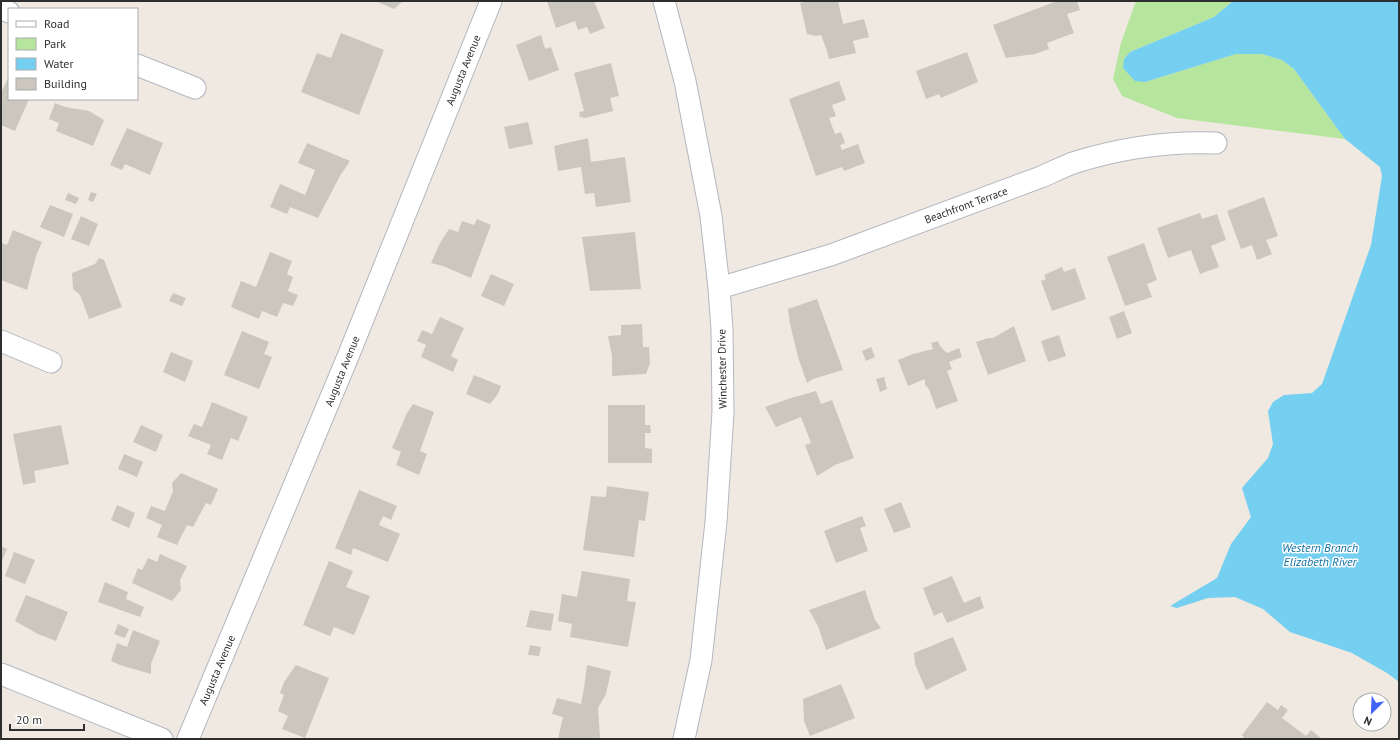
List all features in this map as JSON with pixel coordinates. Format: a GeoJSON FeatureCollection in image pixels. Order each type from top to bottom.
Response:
{"type":"FeatureCollection","features":[{"type":"Feature","properties":{"kind":"street","name":"Augusta Avenue"},"geometry":{"type":"LineString","coordinates":[[188,739],[349,354],[491,1]]}},
{"type":"Feature","properties":{"kind":"street","name":"Winchester Drive"},"geometry":{"type":"LineString","coordinates":[[664,1],[685,81],[711,216],[722,330],[723,412],[716,522],[701,660],[684,739]]}},
{"type":"Feature","properties":{"kind":"street"},"geometry":{"type":"LineString","coordinates":[[138,65],[195,88]]}},
{"type":"Feature","properties":{"kind":"street","name":"Beachfront Terrace"},"geometry":{"type":"LineString","coordinates":[[719,288],[831,254],[1041,177],[1074,163],[1118,151],[1153,145],[1198,142],[1216,143]]}},
{"type":"Feature","properties":{"kind":"street"},"geometry":{"type":"LineString","coordinates":[[1,341],[51,362]]}},
{"type":"Feature","properties":{"kind":"street"},"geometry":{"type":"LineString","coordinates":[[1,674],[162,739]]}},
{"type":"Feature","properties":{"kind":"green space"},"geometry":{"type":"Polygon","coordinates":[[[1136,1],[1233,1],[1214,17],[1130,52],[1145,82],[1236,54],[1262,54],[1282,60],[1294,69],[1345,139],[1177,118],[1122,96],[1113,79],[1121,43],[1136,1]]]}},
{"type":"Feature","properties":{"kind":"water","name":"Western Branch Elizabeth River"},"geometry":{"type":"Polygon","coordinates":[[[1233,1],[1399,1],[1399,682],[1387,673],[1352,653],[1290,632],[1263,609],[1235,597],[1208,598],[1177,608],[1170,606],[1217,578],[1231,544],[1251,517],[1242,488],[1268,458],[1273,444],[1268,411],[1273,402],[1284,395],[1312,393],[1322,384],[1371,245],[1382,176],[1380,167],[1345,139],[1294,69],[1282,60],[1262,54],[1236,54],[1145,82],[1135,81],[1123,68],[1124,59],[1130,52],[1214,17],[1233,1]]]}},
{"type":"Feature","properties":{"kind":"building"},"geometry":{"type":"Polygon","coordinates":[[[375,1],[403,1],[394,9],[375,1]]]}},
{"type":"Feature","properties":{"kind":"building"},"geometry":{"type":"Polygon","coordinates":[[[547,1],[594,1],[605,28],[590,34],[587,27],[578,30],[575,21],[556,28],[547,1]]]}},
{"type":"Feature","properties":{"kind":"building"},"geometry":{"type":"Polygon","coordinates":[[[809,1],[838,1],[843,24],[864,19],[869,37],[853,41],[856,53],[829,59],[821,35],[816,36],[807,34],[800,3],[809,1]]]}},
{"type":"Feature","properties":{"kind":"building"},"geometry":{"type":"Polygon","coordinates":[[[1057,1],[1077,1],[1080,10],[1067,14],[1074,33],[1047,43],[1049,49],[1035,54],[1006,58],[993,25],[1057,1]]]}},
{"type":"Feature","properties":{"kind":"building"},"geometry":{"type":"Polygon","coordinates":[[[341,33],[384,50],[359,115],[301,92],[317,53],[331,58],[341,33]]]}},
{"type":"Feature","properties":{"kind":"building"},"geometry":{"type":"Polygon","coordinates":[[[541,35],[545,49],[551,47],[559,70],[529,81],[516,45],[541,35]]]}},
{"type":"Feature","properties":{"kind":"building"},"geometry":{"type":"Polygon","coordinates":[[[967,52],[978,82],[941,98],[939,94],[926,99],[916,71],[967,52]]]}},
{"type":"Feature","properties":{"kind":"building"},"geometry":{"type":"Polygon","coordinates":[[[611,63],[619,96],[610,98],[613,111],[585,118],[580,117],[579,112],[584,111],[574,73],[611,63]]]}},
{"type":"Feature","properties":{"kind":"building"},"geometry":{"type":"Polygon","coordinates":[[[7,80],[8,100],[29,100],[15,131],[1,125],[1,93],[7,80]]]}},
{"type":"Feature","properties":{"kind":"building"},"geometry":{"type":"Polygon","coordinates":[[[839,81],[846,100],[832,105],[836,116],[829,118],[835,134],[841,132],[845,143],[840,145],[842,150],[858,144],[865,163],[844,171],[842,167],[816,176],[789,99],[839,81]]]}},
{"type":"Feature","properties":{"kind":"building"},"geometry":{"type":"Polygon","coordinates":[[[55,103],[65,107],[89,111],[104,120],[93,146],[56,131],[59,123],[49,119],[55,103]]]}},
{"type":"Feature","properties":{"kind":"building"},"geometry":{"type":"Polygon","coordinates":[[[528,122],[533,144],[509,149],[504,127],[528,122]]]}},
{"type":"Feature","properties":{"kind":"building"},"geometry":{"type":"Polygon","coordinates":[[[127,128],[163,143],[150,175],[125,164],[122,170],[110,165],[127,128]]]}},
{"type":"Feature","properties":{"kind":"building"},"geometry":{"type":"Polygon","coordinates":[[[588,138],[591,162],[625,157],[631,202],[596,207],[594,193],[585,194],[581,167],[558,171],[554,146],[588,138]]]}},
{"type":"Feature","properties":{"kind":"building"},"geometry":{"type":"Polygon","coordinates":[[[307,143],[350,161],[340,176],[318,218],[290,207],[287,214],[270,207],[280,184],[305,195],[315,170],[298,163],[307,143]]]}},
{"type":"Feature","properties":{"kind":"building"},"geometry":{"type":"Polygon","coordinates":[[[91,192],[97,194],[93,202],[88,200],[91,192]]]}},
{"type":"Feature","properties":{"kind":"building"},"geometry":{"type":"Polygon","coordinates":[[[68,193],[79,198],[76,204],[65,200],[68,193]]]}},
{"type":"Feature","properties":{"kind":"building"},"geometry":{"type":"Polygon","coordinates":[[[1264,197],[1278,236],[1266,240],[1272,254],[1257,260],[1252,245],[1241,249],[1227,211],[1264,197]]]}},
{"type":"Feature","properties":{"kind":"building"},"geometry":{"type":"Polygon","coordinates":[[[50,205],[73,214],[64,237],[40,227],[50,205]]]}},
{"type":"Feature","properties":{"kind":"building"},"geometry":{"type":"Polygon","coordinates":[[[1200,213],[1202,219],[1217,214],[1226,240],[1211,246],[1219,267],[1200,274],[1191,250],[1168,258],[1157,228],[1200,213]]]}},
{"type":"Feature","properties":{"kind":"building"},"geometry":{"type":"Polygon","coordinates":[[[81,216],[98,224],[89,246],[71,239],[81,216]]]}},
{"type":"Feature","properties":{"kind":"building"},"geometry":{"type":"Polygon","coordinates":[[[477,219],[491,225],[471,278],[443,266],[431,263],[440,243],[449,229],[458,232],[462,221],[474,225],[477,219]]]}},
{"type":"Feature","properties":{"kind":"building"},"geometry":{"type":"Polygon","coordinates":[[[13,230],[42,242],[36,256],[27,290],[1,280],[1,245],[2,243],[7,245],[13,230]]]}},
{"type":"Feature","properties":{"kind":"building"},"geometry":{"type":"Polygon","coordinates":[[[635,232],[641,289],[590,291],[582,237],[635,232]]]}},
{"type":"Feature","properties":{"kind":"building"},"geometry":{"type":"Polygon","coordinates":[[[1144,243],[1157,280],[1147,284],[1152,297],[1125,306],[1107,257],[1144,243]]]}},
{"type":"Feature","properties":{"kind":"building"},"geometry":{"type":"Polygon","coordinates":[[[270,252],[292,261],[287,274],[293,277],[288,291],[298,295],[293,306],[283,303],[277,317],[262,311],[259,319],[231,307],[241,281],[256,287],[270,252]]]}},
{"type":"Feature","properties":{"kind":"building"},"geometry":{"type":"Polygon","coordinates":[[[99,258],[104,260],[122,307],[89,319],[80,295],[73,289],[72,273],[95,264],[99,258]]]}},
{"type":"Feature","properties":{"kind":"building"},"geometry":{"type":"Polygon","coordinates":[[[1062,267],[1064,272],[1075,268],[1086,299],[1052,311],[1041,281],[1046,279],[1044,275],[1062,267]]]}},
{"type":"Feature","properties":{"kind":"building"},"geometry":{"type":"Polygon","coordinates":[[[491,274],[514,284],[504,306],[481,296],[491,274]]]}},
{"type":"Feature","properties":{"kind":"building"},"geometry":{"type":"Polygon","coordinates":[[[173,293],[186,298],[182,306],[169,301],[173,293]]]}},
{"type":"Feature","properties":{"kind":"building"},"geometry":{"type":"Polygon","coordinates":[[[817,299],[843,370],[813,379],[807,383],[798,357],[788,309],[817,299]]]}},
{"type":"Feature","properties":{"kind":"building"},"geometry":{"type":"Polygon","coordinates":[[[1124,311],[1132,333],[1117,339],[1109,317],[1124,311]]]}},
{"type":"Feature","properties":{"kind":"building"},"geometry":{"type":"Polygon","coordinates":[[[440,317],[464,328],[451,356],[458,360],[453,372],[421,357],[426,345],[417,341],[422,330],[432,334],[440,317]]]}},
{"type":"Feature","properties":{"kind":"building"},"geometry":{"type":"Polygon","coordinates":[[[642,324],[643,347],[649,347],[650,363],[646,374],[612,376],[612,356],[608,336],[621,335],[621,325],[642,324]]]}},
{"type":"Feature","properties":{"kind":"building"},"geometry":{"type":"Polygon","coordinates":[[[1014,326],[1026,361],[988,375],[976,342],[993,338],[1014,326]]]}},
{"type":"Feature","properties":{"kind":"building"},"geometry":{"type":"Polygon","coordinates":[[[242,331],[269,342],[264,354],[272,357],[259,389],[224,375],[242,331]]]}},
{"type":"Feature","properties":{"kind":"building"},"geometry":{"type":"Polygon","coordinates":[[[1059,335],[1066,356],[1048,362],[1041,341],[1059,335]]]}},
{"type":"Feature","properties":{"kind":"building"},"geometry":{"type":"Polygon","coordinates":[[[938,341],[940,346],[947,353],[959,348],[962,357],[949,362],[952,369],[947,371],[958,401],[936,409],[929,389],[925,385],[925,379],[908,386],[898,360],[913,354],[933,349],[931,343],[938,341]]]}},
{"type":"Feature","properties":{"kind":"building"},"geometry":{"type":"Polygon","coordinates":[[[871,347],[875,357],[866,361],[862,351],[871,347]]]}},
{"type":"Feature","properties":{"kind":"building"},"geometry":{"type":"Polygon","coordinates":[[[171,352],[193,361],[185,382],[163,372],[171,352]]]}},
{"type":"Feature","properties":{"kind":"building"},"geometry":{"type":"Polygon","coordinates":[[[474,375],[501,386],[498,394],[490,404],[466,394],[474,375]]]}},
{"type":"Feature","properties":{"kind":"building"},"geometry":{"type":"Polygon","coordinates":[[[884,377],[887,389],[880,392],[876,379],[884,377]]]}},
{"type":"Feature","properties":{"kind":"building"},"geometry":{"type":"Polygon","coordinates":[[[816,391],[821,404],[832,400],[854,458],[835,465],[817,476],[805,445],[811,443],[801,417],[776,427],[765,407],[816,391]]]}},
{"type":"Feature","properties":{"kind":"building"},"geometry":{"type":"Polygon","coordinates":[[[212,402],[248,417],[238,441],[231,438],[222,460],[207,454],[211,445],[188,436],[194,424],[202,427],[212,402]]]}},
{"type":"Feature","properties":{"kind":"building"},"geometry":{"type":"Polygon","coordinates":[[[413,404],[434,412],[420,451],[427,454],[419,475],[396,465],[401,452],[392,448],[407,413],[413,404]]]}},
{"type":"Feature","properties":{"kind":"building"},"geometry":{"type":"Polygon","coordinates":[[[608,405],[645,405],[645,425],[650,425],[651,433],[645,433],[645,448],[652,449],[652,463],[608,463],[608,405]]]}},
{"type":"Feature","properties":{"kind":"building"},"geometry":{"type":"Polygon","coordinates":[[[61,425],[69,464],[34,471],[36,482],[23,485],[13,434],[61,425]]]}},
{"type":"Feature","properties":{"kind":"building"},"geometry":{"type":"Polygon","coordinates":[[[141,425],[163,435],[156,452],[133,442],[141,425]]]}},
{"type":"Feature","properties":{"kind":"building"},"geometry":{"type":"Polygon","coordinates":[[[124,454],[143,462],[137,477],[118,469],[124,454]]]}},
{"type":"Feature","properties":{"kind":"building"},"geometry":{"type":"Polygon","coordinates":[[[181,473],[218,489],[211,505],[206,503],[193,527],[187,525],[177,545],[157,537],[162,525],[146,518],[151,506],[165,511],[173,491],[172,483],[181,473]]]}},
{"type":"Feature","properties":{"kind":"building"},"geometry":{"type":"Polygon","coordinates":[[[607,486],[649,492],[645,521],[639,520],[634,557],[583,550],[591,496],[606,497],[607,486]]]}},
{"type":"Feature","properties":{"kind":"building"},"geometry":{"type":"Polygon","coordinates":[[[359,490],[397,506],[391,520],[383,516],[379,525],[400,534],[388,562],[353,548],[351,555],[335,548],[359,490]]]}},
{"type":"Feature","properties":{"kind":"building"},"geometry":{"type":"Polygon","coordinates":[[[901,502],[911,527],[894,533],[884,509],[901,502]]]}},
{"type":"Feature","properties":{"kind":"building"},"geometry":{"type":"Polygon","coordinates":[[[117,505],[135,513],[129,528],[111,520],[117,505]]]}},
{"type":"Feature","properties":{"kind":"building"},"geometry":{"type":"Polygon","coordinates":[[[862,516],[866,526],[860,528],[868,551],[836,563],[824,531],[862,516]]]}},
{"type":"Feature","properties":{"kind":"building"},"geometry":{"type":"Polygon","coordinates":[[[1,546],[7,549],[1,563],[1,546]]]}},
{"type":"Feature","properties":{"kind":"building"},"geometry":{"type":"Polygon","coordinates":[[[14,552],[35,560],[25,584],[5,576],[14,552]]]}},
{"type":"Feature","properties":{"kind":"building"},"geometry":{"type":"Polygon","coordinates":[[[160,554],[187,566],[180,580],[181,590],[172,601],[132,583],[138,568],[142,570],[148,558],[157,562],[160,554]]]}},
{"type":"Feature","properties":{"kind":"building"},"geometry":{"type":"Polygon","coordinates":[[[329,561],[353,571],[346,587],[370,596],[354,635],[334,627],[330,636],[303,625],[329,561]]]}},
{"type":"Feature","properties":{"kind":"building"},"geometry":{"type":"Polygon","coordinates":[[[582,571],[630,579],[627,601],[636,602],[628,647],[570,637],[572,624],[558,621],[562,594],[577,597],[582,571]]]}},
{"type":"Feature","properties":{"kind":"building"},"geometry":{"type":"Polygon","coordinates":[[[952,576],[964,603],[980,596],[984,608],[947,623],[942,612],[934,616],[923,588],[952,576]]]}},
{"type":"Feature","properties":{"kind":"building"},"geometry":{"type":"Polygon","coordinates":[[[105,582],[128,592],[126,599],[144,607],[140,617],[98,602],[105,582]]]}},
{"type":"Feature","properties":{"kind":"building"},"geometry":{"type":"Polygon","coordinates":[[[865,590],[875,620],[881,628],[826,650],[818,626],[809,610],[865,590]]]}},
{"type":"Feature","properties":{"kind":"building"},"geometry":{"type":"Polygon","coordinates":[[[26,595],[68,612],[56,641],[38,634],[15,621],[26,595]]]}},
{"type":"Feature","properties":{"kind":"building"},"geometry":{"type":"Polygon","coordinates":[[[530,610],[554,614],[551,631],[526,627],[530,610]]]}},
{"type":"Feature","properties":{"kind":"building"},"geometry":{"type":"Polygon","coordinates":[[[118,624],[129,629],[125,638],[114,634],[118,624]]]}},
{"type":"Feature","properties":{"kind":"building"},"geometry":{"type":"Polygon","coordinates":[[[133,630],[160,641],[151,664],[151,674],[111,661],[117,643],[127,647],[133,630]]]}},
{"type":"Feature","properties":{"kind":"building"},"geometry":{"type":"Polygon","coordinates":[[[953,637],[967,670],[926,690],[915,664],[914,653],[953,637]]]}},
{"type":"Feature","properties":{"kind":"building"},"geometry":{"type":"Polygon","coordinates":[[[530,645],[541,647],[539,656],[528,655],[530,645]]]}},
{"type":"Feature","properties":{"kind":"building"},"geometry":{"type":"Polygon","coordinates":[[[296,665],[329,678],[305,738],[282,729],[288,716],[278,711],[284,695],[280,693],[284,682],[296,665]]]}},
{"type":"Feature","properties":{"kind":"building"},"geometry":{"type":"Polygon","coordinates":[[[587,665],[611,671],[606,694],[598,708],[600,737],[598,739],[558,739],[563,717],[552,714],[557,698],[581,704],[587,665]]]}},
{"type":"Feature","properties":{"kind":"building"},"geometry":{"type":"Polygon","coordinates":[[[841,684],[855,718],[810,736],[804,721],[803,699],[841,684]]]}},
{"type":"Feature","properties":{"kind":"building"},"geometry":{"type":"Polygon","coordinates":[[[1267,702],[1278,710],[1281,705],[1288,710],[1282,718],[1306,736],[1311,730],[1322,739],[1245,739],[1242,735],[1267,702]]]}}]}
